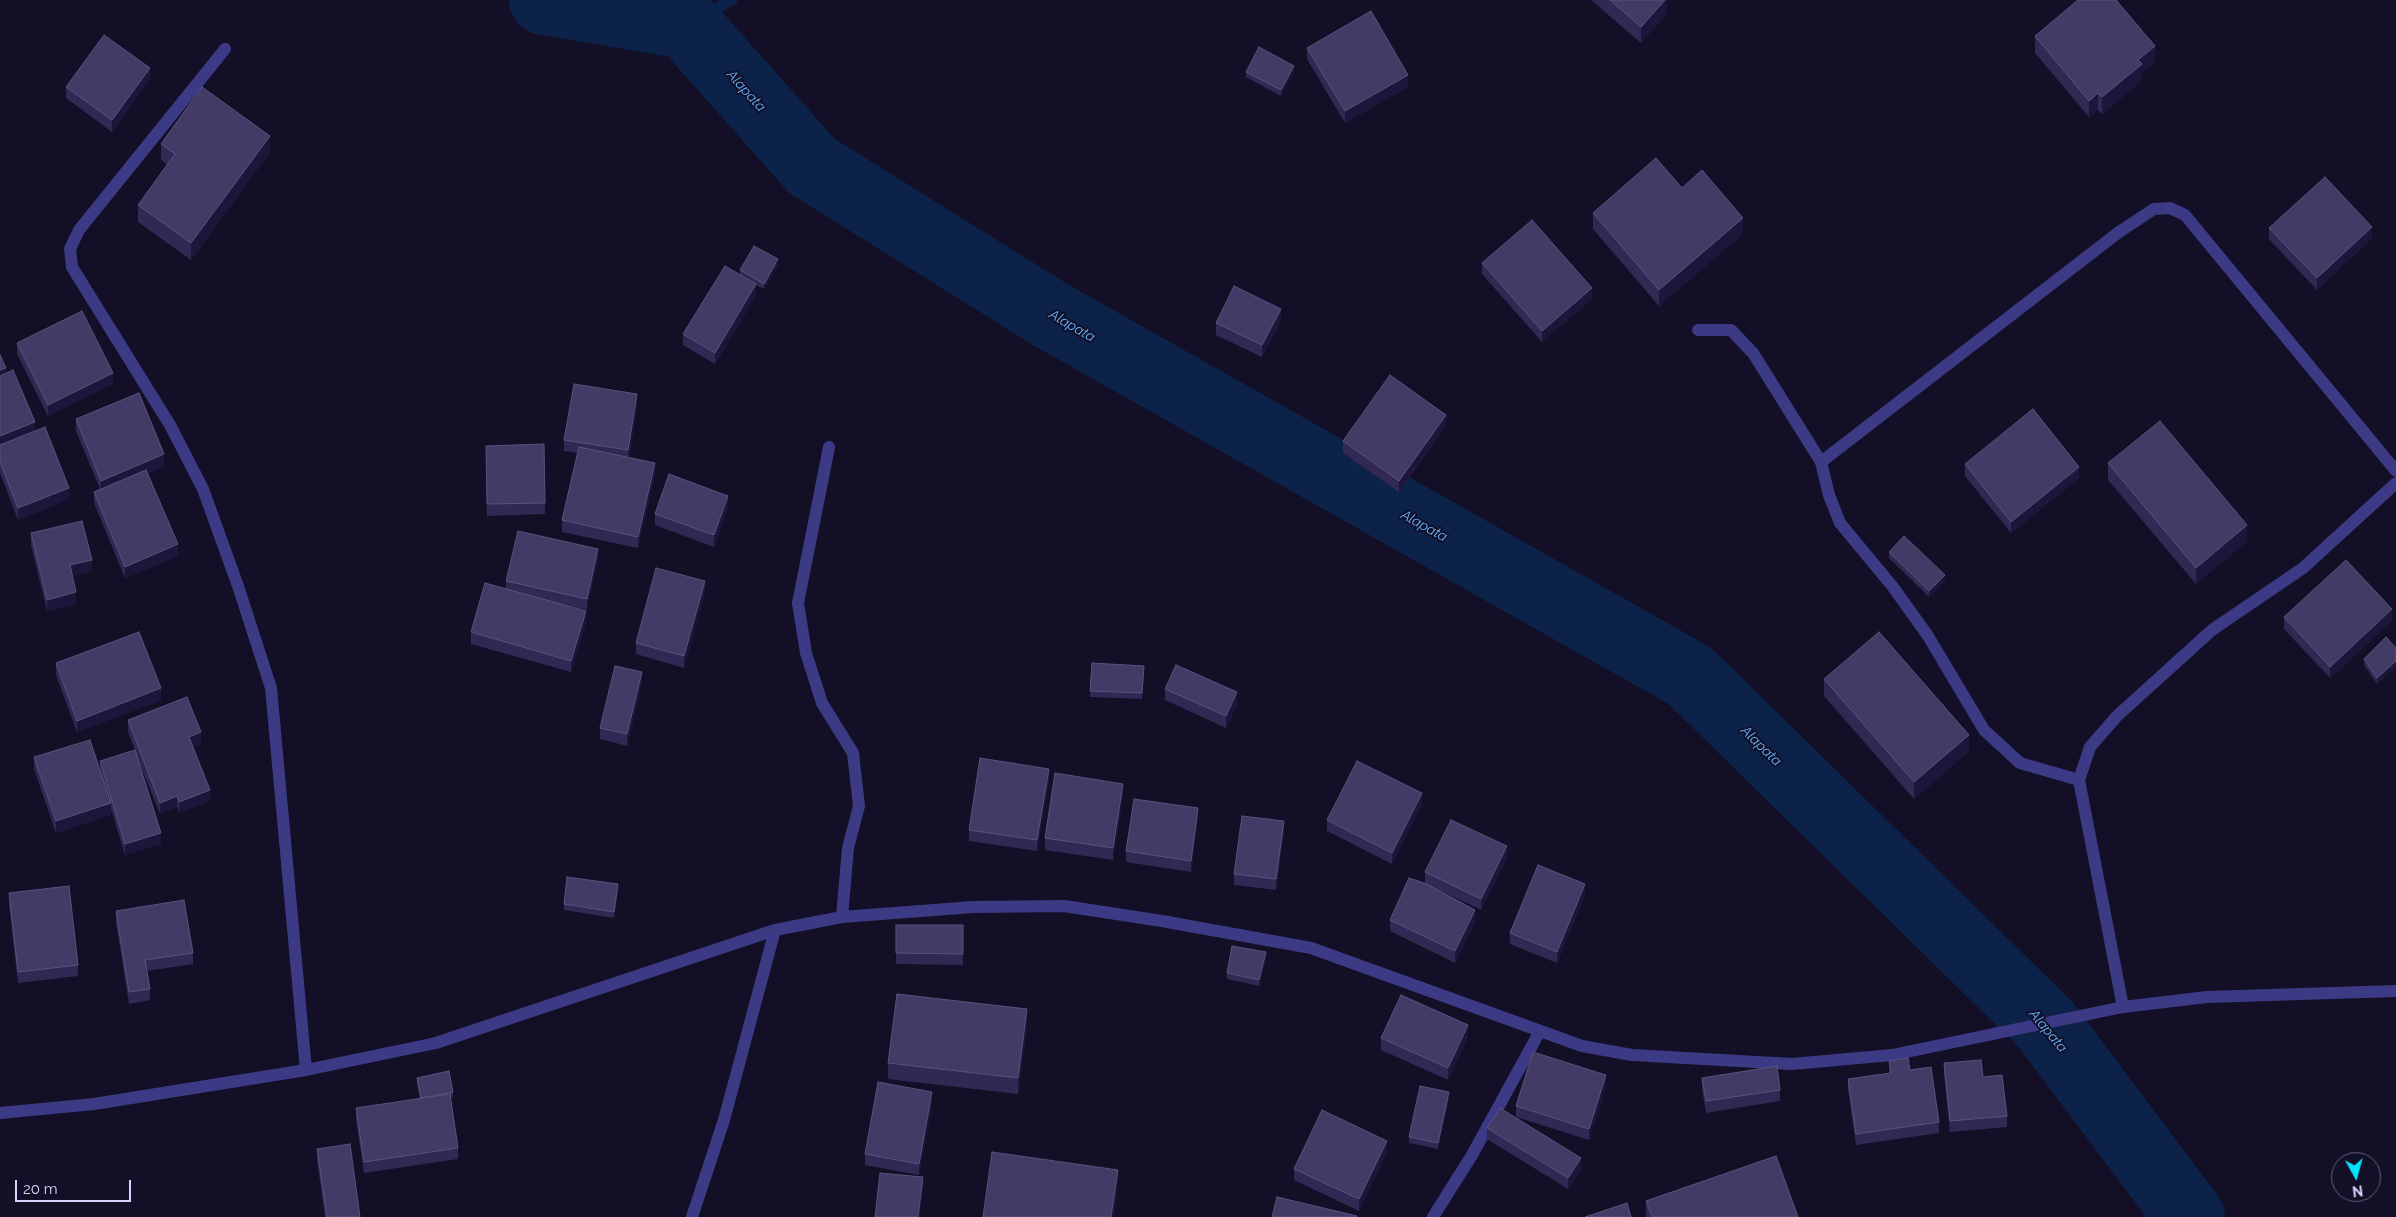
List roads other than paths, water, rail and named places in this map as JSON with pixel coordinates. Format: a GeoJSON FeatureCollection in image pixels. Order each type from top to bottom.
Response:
{"type":"FeatureCollection","features":[{"type":"Feature","properties":{"kind":"street"},"geometry":{"type":"LineString","coordinates":[[225,49],[79,230],[70,249],[72,267],[170,425],[203,489],[238,586],[271,688],[306,1070]]}},
{"type":"Feature","properties":{"kind":"street"},"geometry":{"type":"LineString","coordinates":[[1821,462],[2119,232],[2154,209],[2170,208],[2185,215],[2396,471]]}},
{"type":"Feature","properties":{"kind":"street"},"geometry":{"type":"LineString","coordinates":[[1698,330],[1731,330],[1753,352],[1821,462],[1829,495],[1840,523],[1894,587],[1928,636],[1984,730],[2020,763],[2079,780]]}},
{"type":"Feature","properties":{"kind":"street"},"geometry":{"type":"LineString","coordinates":[[829,447],[798,604],[806,653],[822,703],[853,753],[859,806],[848,848],[842,917]]}},
{"type":"Feature","properties":{"kind":"street"},"geometry":{"type":"LineString","coordinates":[[2123,1007],[2079,780],[2090,747],[2117,716],[2212,630],[2303,568],[2396,483]]}},
{"type":"Feature","properties":{"kind":"street"},"geometry":{"type":"LineString","coordinates":[[0,1114],[94,1104],[306,1070],[436,1043],[775,930],[842,917],[973,907],[1064,906],[1162,921],[1311,948],[1582,1046],[1632,1055],[1792,1064],[1892,1056],[2123,1007],[2207,997],[2396,991]]}},
{"type":"Feature","properties":{"kind":"street"},"geometry":{"type":"LineString","coordinates":[[692,1217],[724,1120],[775,930]]}},
{"type":"Feature","properties":{"kind":"street"},"geometry":{"type":"LineString","coordinates":[[1433,1217],[1472,1155],[1540,1031]]}},
{"type":"Feature","properties":{"kind":"waterway","name":"Alapata"},"geometry":{"type":"LineString","coordinates":[[544,0],[686,24],[812,166],[1051,315],[1690,676],[2046,1025],[2190,1217]]}},
{"type":"Feature","properties":{"kind":"waterway"},"geometry":{"type":"LineString","coordinates":[[686,24],[732,0]]}}]}
